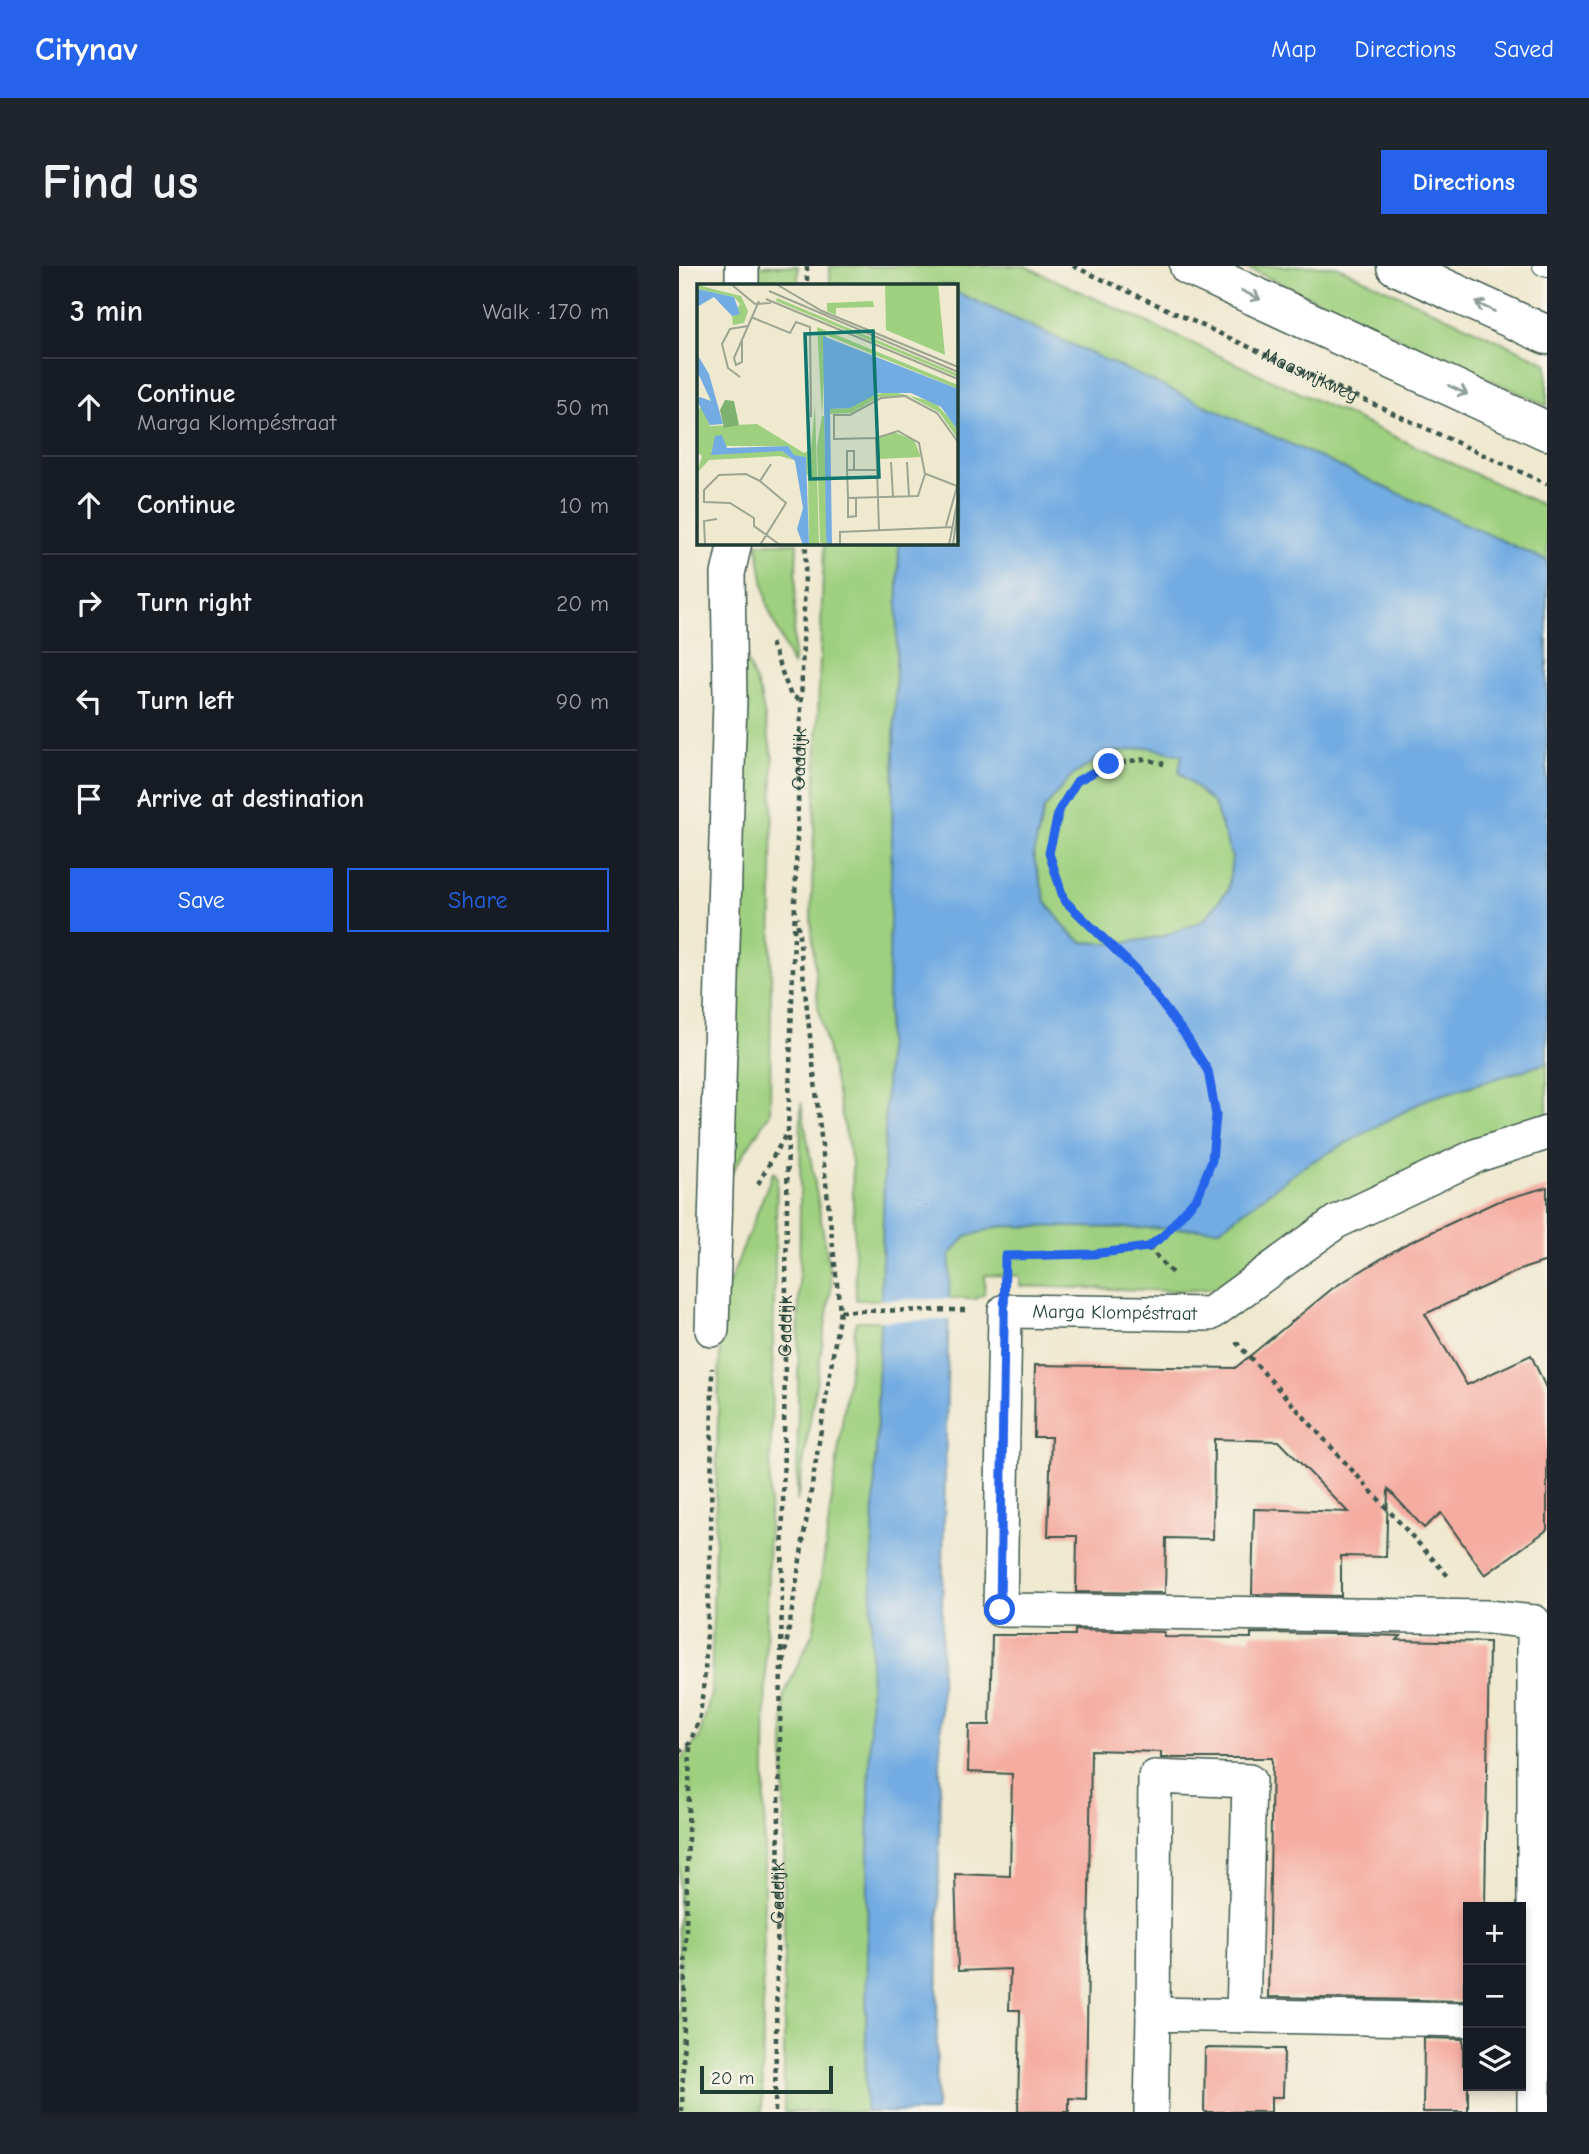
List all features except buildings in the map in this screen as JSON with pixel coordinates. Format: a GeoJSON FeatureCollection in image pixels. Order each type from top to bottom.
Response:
{"type":"FeatureCollection","features":[{"type":"Feature","properties":{"kind":"street"},"geometry":{"type":"LineString","coordinates":[[742,266],[742,284]]}},
{"type":"Feature","properties":{"kind":"street"},"geometry":{"type":"LineString","coordinates":[[1189,266],[1547,431]]}},
{"type":"Feature","properties":{"kind":"street"},"geometry":{"type":"LineString","coordinates":[[1396,266],[1547,335]]}},
{"type":"Feature","properties":{"kind":"street"},"geometry":{"type":"LineString","coordinates":[[712,1331],[730,699],[728,575],[735,544]]}},
{"type":"Feature","properties":{"kind":"street","name":"Marga Klompéstraat"},"geometry":{"type":"LineString","coordinates":[[1541,1618],[1000,1610],[990,1310],[1210,1314],[1336,1222],[1478,1155],[1547,1133]]}},
{"type":"Feature","properties":{"kind":"street"},"geometry":{"type":"LineString","coordinates":[[1534,2112],[1527,2021],[1541,1618]]}},
{"type":"Feature","properties":{"kind":"street"},"geometry":{"type":"LineString","coordinates":[[1151,2112],[1155,1776],[1249,1780],[1243,2016]]}},
{"type":"Feature","properties":{"kind":"street"},"geometry":{"type":"LineString","coordinates":[[1153,2014],[1463,2020]]}},
{"type":"Feature","properties":{"kind":"lane"},"geometry":{"type":"LineString","coordinates":[[1542,266],[1547,268]]}},
{"type":"Feature","properties":{"kind":"path"},"geometry":{"type":"LineString","coordinates":[[807,266],[807,284]]}},
{"type":"Feature","properties":{"kind":"path","name":"Maaswijkweg"},"geometry":{"type":"LineString","coordinates":[[1073,266],[1547,484]]}},
{"type":"Feature","properties":{"kind":"path","name":"Gaddijk"},"geometry":{"type":"LineString","coordinates":[[775,2112],[788,1132],[806,544]]}},
{"type":"Feature","properties":{"kind":"path"},"geometry":{"type":"LineString","coordinates":[[840,1311],[990,1310],[1005,1256],[1093,1254],[1148,1247],[1163,1236],[1198,1196],[1212,1160],[1216,1115],[1208,1071],[1186,1036],[1135,969],[1064,900],[1049,853],[1059,810],[1077,781],[1109,764],[1145,759],[1164,764]]}},
{"type":"Feature","properties":{"kind":"path"},"geometry":{"type":"LineString","coordinates":[[779,1690],[840,1311],[795,900]]}},
{"type":"Feature","properties":{"kind":"path"},"geometry":{"type":"LineString","coordinates":[[755,1194],[758,1181],[788,1132]]}},
{"type":"Feature","properties":{"kind":"path"},"geometry":{"type":"LineString","coordinates":[[1148,1247],[1439,1568],[1489,1617]]}},
{"type":"Feature","properties":{"kind":"path"},"geometry":{"type":"LineString","coordinates":[[682,2112],[690,1743],[700,1716],[706,1659],[711,1542],[712,1331]]}},
{"type":"Feature","properties":{"kind":"path"},"geometry":{"type":"LineString","coordinates":[[679,1752],[690,1743]]}},
{"type":"Feature","properties":{"kind":"green space"},"geometry":{"type":"Polygon","coordinates":[[[752,266],[798,266],[798,284],[753,284],[752,266]]]}},
{"type":"Feature","properties":{"kind":"green space"},"geometry":{"type":"Polygon","coordinates":[[[830,266],[1025,266],[1547,507],[1547,561],[957,292],[957,284],[830,284],[830,266]]]}},
{"type":"Feature","properties":{"kind":"green space"},"geometry":{"type":"Polygon","coordinates":[[[1243,266],[1336,266],[1547,363],[1547,406],[1243,266]]]}},
{"type":"Feature","properties":{"kind":"green space"},"geometry":{"type":"Polygon","coordinates":[[[757,544],[797,544],[793,667],[767,605],[757,544]]]}},
{"type":"Feature","properties":{"kind":"green space"},"geometry":{"type":"Polygon","coordinates":[[[824,544],[899,544],[881,1300],[856,1300],[852,1162],[818,1006],[811,919],[824,544]]]}},
{"type":"Feature","properties":{"kind":"green space"},"geometry":{"type":"Polygon","coordinates":[[[728,613],[760,693],[773,759],[770,1113],[723,1186],[728,613]]]}},
{"type":"Feature","properties":{"kind":"green space"},"geometry":{"type":"Polygon","coordinates":[[[1147,747],[1182,755],[1179,772],[1214,803],[1232,858],[1228,890],[1203,921],[1161,937],[1115,944],[1083,942],[1068,931],[1046,902],[1033,854],[1044,809],[1070,777],[1106,754],[1147,747]]]}},
{"type":"Feature","properties":{"kind":"green space"},"geometry":{"type":"Polygon","coordinates":[[[1547,1063],[1547,1117],[1455,1147],[1316,1222],[1222,1288],[1178,1291],[1020,1286],[1020,1276],[985,1275],[984,1294],[976,1299],[948,1299],[950,1255],[964,1237],[1000,1226],[1220,1229],[1304,1166],[1427,1099],[1547,1063]]]}},
{"type":"Feature","properties":{"kind":"green space"},"geometry":{"type":"Polygon","coordinates":[[[801,1102],[832,1284],[797,1502],[801,1102]]]}},
{"type":"Feature","properties":{"kind":"green space"},"geometry":{"type":"Polygon","coordinates":[[[773,1172],[777,1176],[766,1650],[762,2112],[679,2112],[679,1763],[699,1738],[711,1694],[721,1304],[773,1172]]]}},
{"type":"Feature","properties":{"kind":"green space"},"geometry":{"type":"Polygon","coordinates":[[[856,1321],[880,1321],[872,1567],[865,2112],[784,2112],[784,1695],[814,1630],[856,1321]]]}},
{"type":"Feature","properties":{"kind":"water"},"geometry":{"type":"Polygon","coordinates":[[[957,292],[1547,561],[1547,1063],[1427,1099],[1304,1166],[1220,1229],[1000,1226],[965,1237],[950,1255],[942,1610],[936,2112],[865,2112],[872,1567],[899,544],[957,544],[957,292]],[[1147,747],[1106,754],[1070,777],[1044,809],[1033,855],[1046,902],[1068,931],[1083,942],[1115,944],[1161,937],[1203,921],[1228,890],[1232,858],[1214,804],[1179,772],[1182,755],[1147,747]]]}},
{"type":"Feature","properties":{"kind":"pier"},"geometry":{"type":"Polygon","coordinates":[[[951,1299],[951,1320],[877,1321],[878,1300],[951,1299]]]}},
{"type":"Feature","properties":{"kind":"route"},"geometry":{"type":"LineString","coordinates":[[1000,1610],[1005,1256],[1093,1254],[1148,1247],[1163,1236],[1198,1196],[1212,1160],[1216,1115],[1208,1071],[1186,1036],[1135,969],[1064,900],[1049,853],[1059,810],[1077,781],[1109,764]]}}]}
